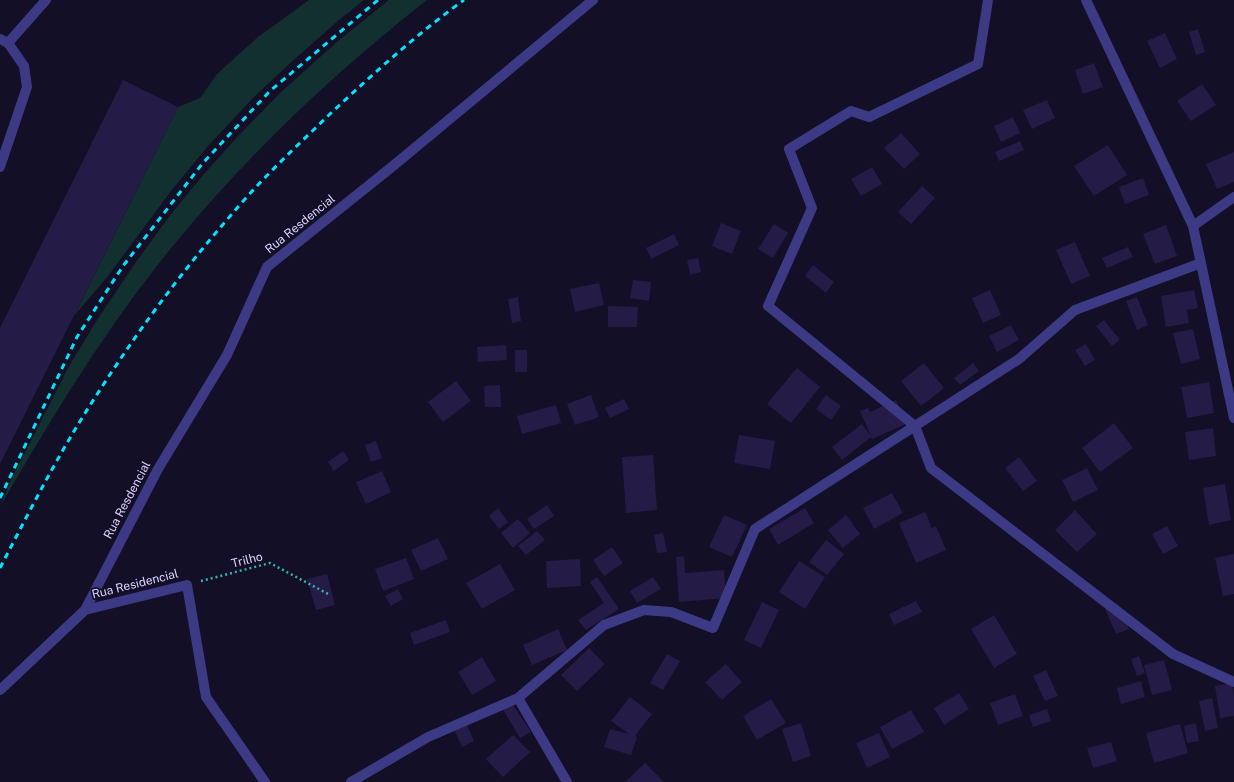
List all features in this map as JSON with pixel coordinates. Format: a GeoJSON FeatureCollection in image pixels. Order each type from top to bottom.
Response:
{"type":"FeatureCollection","features":[{"type":"Feature","properties":{"kind":"street"},"geometry":{"type":"LineString","coordinates":[[0,167],[27,87],[24,66],[4,41],[46,0]]}},
{"type":"Feature","properties":{"kind":"street","name":"Rua Resdencial"},"geometry":{"type":"LineString","coordinates":[[85,610],[158,469],[227,355],[267,267],[393,166],[593,0]]}},
{"type":"Feature","properties":{"kind":"street"},"geometry":{"type":"LineString","coordinates":[[988,0],[978,64],[869,117],[851,111],[789,149],[812,208],[768,306],[915,426],[931,468],[1174,654],[1234,682]]}},
{"type":"Feature","properties":{"kind":"street"},"geometry":{"type":"LineString","coordinates":[[1086,0],[1193,226],[1234,418]]}},
{"type":"Feature","properties":{"kind":"street"},"geometry":{"type":"LineString","coordinates":[[1193,226],[1234,197]]}},
{"type":"Feature","properties":{"kind":"street"},"geometry":{"type":"LineString","coordinates":[[350,782],[428,737],[518,698],[604,625],[644,610],[671,612],[713,628],[755,528],[1019,359],[1075,310],[1201,263]]}},
{"type":"Feature","properties":{"kind":"street","name":"Rua Residencial"},"geometry":{"type":"LineString","coordinates":[[0,690],[85,610],[187,585],[206,696],[265,782]]}},
{"type":"Feature","properties":{"kind":"street"},"geometry":{"type":"LineString","coordinates":[[518,698],[567,782]]}},
{"type":"Feature","properties":{"kind":"path","name":"Trilho"},"geometry":{"type":"LineString","coordinates":[[187,585],[270,563],[330,595]]}},
{"type":"Feature","properties":{"kind":"green space"},"geometry":{"type":"Polygon","coordinates":[[[309,0],[364,0],[288,65],[254,97],[208,146],[171,191],[108,276],[74,316],[178,107],[200,98],[217,74],[258,37],[309,0]]]}},
{"type":"Feature","properties":{"kind":"green space"},"geometry":{"type":"Polygon","coordinates":[[[389,0],[427,0],[358,56],[293,116],[230,180],[172,247],[102,341],[60,407],[0,507],[10,482],[69,366],[97,320],[168,218],[203,175],[280,93],[338,41],[389,0]]]}},
{"type":"Feature","properties":{"kind":"building"},"geometry":{"type":"Polygon","coordinates":[[[1198,29],[1205,52],[1196,55],[1189,32],[1198,29]]]}},
{"type":"Feature","properties":{"kind":"building"},"geometry":{"type":"Polygon","coordinates":[[[1165,33],[1177,59],[1160,68],[1147,41],[1165,33]]]}},
{"type":"Feature","properties":{"kind":"building"},"geometry":{"type":"Polygon","coordinates":[[[1094,63],[1103,87],[1083,94],[1075,70],[1094,63]]]}},
{"type":"Feature","properties":{"kind":"building"},"geometry":{"type":"Polygon","coordinates":[[[123,80],[178,107],[0,464],[0,328],[123,80]]]}},
{"type":"Feature","properties":{"kind":"building"},"geometry":{"type":"Polygon","coordinates":[[[1202,84],[1216,105],[1191,121],[1177,101],[1202,84]]]}},
{"type":"Feature","properties":{"kind":"building"},"geometry":{"type":"Polygon","coordinates":[[[1047,100],[1055,118],[1032,129],[1023,110],[1047,100]]]}},
{"type":"Feature","properties":{"kind":"building"},"geometry":{"type":"Polygon","coordinates":[[[1013,117],[1020,133],[1001,142],[994,126],[1013,117]]]}},
{"type":"Feature","properties":{"kind":"building"},"geometry":{"type":"Polygon","coordinates":[[[901,133],[920,154],[904,169],[884,148],[901,133]]]}},
{"type":"Feature","properties":{"kind":"building"},"geometry":{"type":"Polygon","coordinates":[[[1020,141],[1024,150],[999,161],[995,152],[1020,141]]]}},
{"type":"Feature","properties":{"kind":"building"},"geometry":{"type":"Polygon","coordinates":[[[1108,145],[1127,175],[1094,196],[1074,166],[1108,145]]]}},
{"type":"Feature","properties":{"kind":"building"},"geometry":{"type":"Polygon","coordinates":[[[1234,152],[1234,182],[1217,189],[1206,164],[1234,152]]]}},
{"type":"Feature","properties":{"kind":"building"},"geometry":{"type":"Polygon","coordinates":[[[872,167],[882,184],[861,196],[851,179],[872,167]]]}},
{"type":"Feature","properties":{"kind":"building"},"geometry":{"type":"Polygon","coordinates":[[[1143,178],[1149,195],[1125,204],[1119,187],[1143,178]]]}},
{"type":"Feature","properties":{"kind":"building"},"geometry":{"type":"Polygon","coordinates":[[[922,186],[935,198],[911,224],[898,212],[922,186]]]}},
{"type":"Feature","properties":{"kind":"building"},"geometry":{"type":"Polygon","coordinates":[[[721,223],[741,231],[732,254],[712,246],[721,223]]]}},
{"type":"Feature","properties":{"kind":"building"},"geometry":{"type":"Polygon","coordinates":[[[774,224],[788,233],[773,258],[758,249],[774,224]]]}},
{"type":"Feature","properties":{"kind":"building"},"geometry":{"type":"Polygon","coordinates":[[[1166,225],[1177,256],[1155,264],[1143,234],[1166,225]]]}},
{"type":"Feature","properties":{"kind":"building"},"geometry":{"type":"Polygon","coordinates":[[[674,234],[679,245],[651,259],[646,248],[674,234]]]}},
{"type":"Feature","properties":{"kind":"building"},"geometry":{"type":"Polygon","coordinates":[[[1075,242],[1090,276],[1071,284],[1056,250],[1075,242]]]}},
{"type":"Feature","properties":{"kind":"building"},"geometry":{"type":"Polygon","coordinates":[[[1128,247],[1133,257],[1107,268],[1102,258],[1128,247]]]}},
{"type":"Feature","properties":{"kind":"building"},"geometry":{"type":"Polygon","coordinates":[[[698,258],[701,272],[690,275],[687,260],[698,258]]]}},
{"type":"Feature","properties":{"kind":"building"},"geometry":{"type":"Polygon","coordinates":[[[813,265],[834,282],[826,293],[805,276],[813,265]]]}},
{"type":"Feature","properties":{"kind":"building"},"geometry":{"type":"Polygon","coordinates":[[[633,280],[651,282],[649,301],[630,298],[633,280]]]}},
{"type":"Feature","properties":{"kind":"building"},"geometry":{"type":"Polygon","coordinates":[[[599,283],[604,305],[575,312],[570,289],[599,283]]]}},
{"type":"Feature","properties":{"kind":"building"},"geometry":{"type":"Polygon","coordinates":[[[990,290],[1001,315],[983,323],[972,298],[990,290]]]}},
{"type":"Feature","properties":{"kind":"building"},"geometry":{"type":"Polygon","coordinates":[[[1194,290],[1198,308],[1187,310],[1189,323],[1166,327],[1161,296],[1194,290]]]}},
{"type":"Feature","properties":{"kind":"building"},"geometry":{"type":"Polygon","coordinates":[[[518,297],[521,321],[512,323],[508,299],[518,297]]]}},
{"type":"Feature","properties":{"kind":"building"},"geometry":{"type":"Polygon","coordinates":[[[1137,297],[1148,325],[1137,330],[1126,301],[1137,297]]]}},
{"type":"Feature","properties":{"kind":"building"},"geometry":{"type":"Polygon","coordinates":[[[608,306],[638,307],[637,327],[608,327],[608,306]]]}},
{"type":"Feature","properties":{"kind":"building"},"geometry":{"type":"Polygon","coordinates":[[[1104,320],[1120,340],[1112,346],[1096,326],[1104,320]]]}},
{"type":"Feature","properties":{"kind":"building"},"geometry":{"type":"Polygon","coordinates":[[[1011,325],[1019,340],[997,352],[989,336],[1011,325]]]}},
{"type":"Feature","properties":{"kind":"building"},"geometry":{"type":"Polygon","coordinates":[[[1193,329],[1200,359],[1181,364],[1173,333],[1193,329]]]}},
{"type":"Feature","properties":{"kind":"building"},"geometry":{"type":"Polygon","coordinates":[[[1086,344],[1095,360],[1085,366],[1075,350],[1086,344]]]}},
{"type":"Feature","properties":{"kind":"building"},"geometry":{"type":"Polygon","coordinates":[[[506,345],[507,360],[478,362],[477,347],[506,345]]]}},
{"type":"Feature","properties":{"kind":"building"},"geometry":{"type":"Polygon","coordinates":[[[515,350],[527,350],[527,372],[515,372],[515,350]]]}},
{"type":"Feature","properties":{"kind":"building"},"geometry":{"type":"Polygon","coordinates":[[[924,363],[944,388],[921,406],[901,381],[924,363]]]}},
{"type":"Feature","properties":{"kind":"building"},"geometry":{"type":"Polygon","coordinates":[[[973,363],[979,371],[960,385],[954,378],[973,363]]]}},
{"type":"Feature","properties":{"kind":"building"},"geometry":{"type":"Polygon","coordinates":[[[797,368],[820,387],[791,423],[767,404],[797,368]]]}},
{"type":"Feature","properties":{"kind":"building"},"geometry":{"type":"Polygon","coordinates":[[[456,381],[471,401],[443,422],[428,402],[456,381]]]}},
{"type":"Feature","properties":{"kind":"building"},"geometry":{"type":"Polygon","coordinates":[[[1209,382],[1214,413],[1187,418],[1181,387],[1209,382]]]}},
{"type":"Feature","properties":{"kind":"building"},"geometry":{"type":"Polygon","coordinates":[[[500,385],[501,407],[485,407],[484,386],[500,385]]]}},
{"type":"Feature","properties":{"kind":"building"},"geometry":{"type":"Polygon","coordinates":[[[591,395],[599,417],[575,425],[567,404],[591,395]]]}},
{"type":"Feature","properties":{"kind":"building"},"geometry":{"type":"Polygon","coordinates":[[[826,395],[841,406],[831,420],[816,409],[826,395]]]}},
{"type":"Feature","properties":{"kind":"building"},"geometry":{"type":"Polygon","coordinates":[[[624,399],[629,409],[610,418],[605,408],[624,399]]]}},
{"type":"Feature","properties":{"kind":"building"},"geometry":{"type":"Polygon","coordinates":[[[896,400],[906,424],[872,439],[871,437],[842,460],[832,447],[862,424],[871,436],[860,411],[868,408],[870,412],[896,400]]]}},
{"type":"Feature","properties":{"kind":"building"},"geometry":{"type":"Polygon","coordinates":[[[556,405],[561,423],[522,434],[517,416],[556,405]]]}},
{"type":"Feature","properties":{"kind":"building"},"geometry":{"type":"Polygon","coordinates":[[[1114,423],[1133,448],[1100,472],[1082,448],[1114,423]]]}},
{"type":"Feature","properties":{"kind":"building"},"geometry":{"type":"Polygon","coordinates":[[[1213,428],[1216,456],[1189,460],[1185,432],[1213,428]]]}},
{"type":"Feature","properties":{"kind":"building"},"geometry":{"type":"Polygon","coordinates":[[[739,435],[775,441],[770,469],[734,463],[739,435]]]}},
{"type":"Feature","properties":{"kind":"building"},"geometry":{"type":"Polygon","coordinates":[[[376,441],[382,458],[371,462],[365,445],[376,441]]]}},
{"type":"Feature","properties":{"kind":"building"},"geometry":{"type":"Polygon","coordinates":[[[343,451],[349,460],[334,471],[328,462],[343,451]]]}},
{"type":"Feature","properties":{"kind":"building"},"geometry":{"type":"Polygon","coordinates":[[[653,455],[657,510],[626,513],[622,457],[653,455]]]}},
{"type":"Feature","properties":{"kind":"building"},"geometry":{"type":"Polygon","coordinates":[[[1019,457],[1037,481],[1023,491],[1005,468],[1019,457]]]}},
{"type":"Feature","properties":{"kind":"building"},"geometry":{"type":"Polygon","coordinates":[[[1087,468],[1098,490],[1073,502],[1062,480],[1087,468]]]}},
{"type":"Feature","properties":{"kind":"building"},"geometry":{"type":"Polygon","coordinates":[[[382,471],[391,492],[366,504],[356,482],[382,471]]]}},
{"type":"Feature","properties":{"kind":"building"},"geometry":{"type":"Polygon","coordinates":[[[1225,484],[1231,520],[1209,525],[1203,488],[1225,484]]]}},
{"type":"Feature","properties":{"kind":"building"},"geometry":{"type":"Polygon","coordinates":[[[892,493],[903,513],[874,529],[863,508],[892,493]]]}},
{"type":"Feature","properties":{"kind":"building"},"geometry":{"type":"Polygon","coordinates":[[[547,505],[554,516],[534,529],[527,519],[547,505]]]}},
{"type":"Feature","properties":{"kind":"building"},"geometry":{"type":"Polygon","coordinates":[[[498,508],[508,522],[499,529],[489,516],[498,508]]]}},
{"type":"Feature","properties":{"kind":"building"},"geometry":{"type":"Polygon","coordinates":[[[805,508],[814,523],[778,545],[769,529],[805,508]]]}},
{"type":"Feature","properties":{"kind":"building"},"geometry":{"type":"Polygon","coordinates":[[[1075,510],[1097,534],[1077,552],[1055,530],[1075,510]]]}},
{"type":"Feature","properties":{"kind":"building"},"geometry":{"type":"Polygon","coordinates":[[[925,512],[932,528],[936,526],[946,550],[916,563],[899,523],[925,512]]]}},
{"type":"Feature","properties":{"kind":"building"},"geometry":{"type":"Polygon","coordinates":[[[724,515],[747,525],[732,557],[709,547],[724,515]]]}},
{"type":"Feature","properties":{"kind":"building"},"geometry":{"type":"Polygon","coordinates":[[[846,515],[860,534],[843,548],[828,530],[846,515]]]}},
{"type":"Feature","properties":{"kind":"building"},"geometry":{"type":"Polygon","coordinates":[[[518,519],[530,533],[513,548],[501,533],[518,519]]]}},
{"type":"Feature","properties":{"kind":"building"},"geometry":{"type":"Polygon","coordinates":[[[1167,526],[1178,546],[1163,554],[1152,534],[1167,526]]]}},
{"type":"Feature","properties":{"kind":"building"},"geometry":{"type":"Polygon","coordinates":[[[537,531],[545,540],[526,555],[518,546],[537,531]]]}},
{"type":"Feature","properties":{"kind":"building"},"geometry":{"type":"Polygon","coordinates":[[[663,533],[667,552],[657,553],[654,535],[663,533]]]}},
{"type":"Feature","properties":{"kind":"building"},"geometry":{"type":"Polygon","coordinates":[[[438,538],[448,559],[421,571],[411,550],[438,538]]]}},
{"type":"Feature","properties":{"kind":"building"},"geometry":{"type":"Polygon","coordinates":[[[826,540],[844,554],[827,575],[809,562],[826,540]]]}},
{"type":"Feature","properties":{"kind":"building"},"geometry":{"type":"Polygon","coordinates":[[[612,547],[623,563],[604,576],[593,560],[612,547]]]}},
{"type":"Feature","properties":{"kind":"building"},"geometry":{"type":"Polygon","coordinates":[[[1234,554],[1234,594],[1223,596],[1215,558],[1234,554]]]}},
{"type":"Feature","properties":{"kind":"building"},"geometry":{"type":"Polygon","coordinates":[[[684,556],[685,573],[724,570],[726,598],[679,602],[676,557],[684,556]]]}},
{"type":"Feature","properties":{"kind":"building"},"geometry":{"type":"Polygon","coordinates":[[[406,558],[414,579],[383,591],[375,569],[406,558]]]}},
{"type":"Feature","properties":{"kind":"building"},"geometry":{"type":"Polygon","coordinates":[[[580,559],[581,586],[547,588],[546,561],[580,559]]]}},
{"type":"Feature","properties":{"kind":"building"},"geometry":{"type":"Polygon","coordinates":[[[799,561],[825,577],[805,609],[779,592],[799,561]]]}},
{"type":"Feature","properties":{"kind":"building"},"geometry":{"type":"Polygon","coordinates":[[[500,564],[515,590],[482,609],[466,583],[500,564]]]}},
{"type":"Feature","properties":{"kind":"building"},"geometry":{"type":"Polygon","coordinates":[[[327,574],[335,605],[316,610],[307,579],[327,574]]]}},
{"type":"Feature","properties":{"kind":"building"},"geometry":{"type":"Polygon","coordinates":[[[597,577],[619,609],[586,630],[578,620],[604,603],[590,582],[597,577]]]}},
{"type":"Feature","properties":{"kind":"building"},"geometry":{"type":"Polygon","coordinates":[[[653,577],[661,589],[637,603],[630,591],[653,577]]]}},
{"type":"Feature","properties":{"kind":"building"},"geometry":{"type":"Polygon","coordinates":[[[398,589],[403,599],[391,606],[385,596],[398,589]]]}},
{"type":"Feature","properties":{"kind":"building"},"geometry":{"type":"Polygon","coordinates":[[[916,601],[922,612],[894,625],[889,614],[916,601]]]}},
{"type":"Feature","properties":{"kind":"building"},"geometry":{"type":"Polygon","coordinates":[[[762,602],[779,610],[761,648],[744,640],[762,602]]]}},
{"type":"Feature","properties":{"kind":"building"},"geometry":{"type":"Polygon","coordinates":[[[1118,604],[1129,629],[1116,634],[1105,609],[1118,604]]]}},
{"type":"Feature","properties":{"kind":"building"},"geometry":{"type":"Polygon","coordinates":[[[994,615],[1017,654],[994,668],[971,629],[994,615]]]}},
{"type":"Feature","properties":{"kind":"building"},"geometry":{"type":"Polygon","coordinates":[[[446,620],[450,632],[414,645],[410,633],[446,620]]]}},
{"type":"Feature","properties":{"kind":"building"},"geometry":{"type":"Polygon","coordinates":[[[558,629],[567,650],[532,665],[523,645],[558,629]]]}},
{"type":"Feature","properties":{"kind":"building"},"geometry":{"type":"Polygon","coordinates":[[[589,648],[605,664],[577,691],[561,675],[589,648]]]}},
{"type":"Feature","properties":{"kind":"building"},"geometry":{"type":"Polygon","coordinates":[[[667,654],[680,661],[663,690],[650,683],[667,654]]]}},
{"type":"Feature","properties":{"kind":"building"},"geometry":{"type":"Polygon","coordinates":[[[1139,656],[1145,673],[1137,676],[1131,659],[1139,656]]]}},
{"type":"Feature","properties":{"kind":"building"},"geometry":{"type":"Polygon","coordinates":[[[482,657],[496,681],[472,695],[458,672],[482,657]]]}},
{"type":"Feature","properties":{"kind":"building"},"geometry":{"type":"Polygon","coordinates":[[[1164,660],[1172,690],[1152,695],[1144,665],[1164,660]]]}},
{"type":"Feature","properties":{"kind":"building"},"geometry":{"type":"Polygon","coordinates":[[[726,664],[742,682],[722,700],[705,682],[726,664]]]}},
{"type":"Feature","properties":{"kind":"building"},"geometry":{"type":"Polygon","coordinates":[[[1046,670],[1058,696],[1045,701],[1033,676],[1046,670]]]}},
{"type":"Feature","properties":{"kind":"building"},"geometry":{"type":"Polygon","coordinates":[[[1141,681],[1145,697],[1121,704],[1117,688],[1141,681]]]}},
{"type":"Feature","properties":{"kind":"building"},"geometry":{"type":"Polygon","coordinates":[[[1232,683],[1234,696],[1234,716],[1220,718],[1215,686],[1232,683]]]}},
{"type":"Feature","properties":{"kind":"building"},"geometry":{"type":"Polygon","coordinates":[[[959,693],[969,709],[944,725],[934,708],[959,693]]]}},
{"type":"Feature","properties":{"kind":"building"},"geometry":{"type":"Polygon","coordinates":[[[1015,694],[1023,716],[998,725],[990,703],[1015,694]]]}},
{"type":"Feature","properties":{"kind":"building"},"geometry":{"type":"Polygon","coordinates":[[[630,697],[652,714],[635,736],[637,737],[631,755],[604,747],[610,729],[629,734],[611,721],[630,697]]]}},
{"type":"Feature","properties":{"kind":"building"},"geometry":{"type":"Polygon","coordinates":[[[1212,698],[1218,728],[1205,731],[1199,701],[1212,698]]]}},
{"type":"Feature","properties":{"kind":"building"},"geometry":{"type":"Polygon","coordinates":[[[771,699],[786,723],[757,740],[743,716],[771,699]]]}},
{"type":"Feature","properties":{"kind":"building"},"geometry":{"type":"Polygon","coordinates":[[[511,702],[531,732],[520,738],[502,708],[511,702]]]}},
{"type":"Feature","properties":{"kind":"building"},"geometry":{"type":"Polygon","coordinates":[[[1047,709],[1051,721],[1033,727],[1029,715],[1047,709]]]}},
{"type":"Feature","properties":{"kind":"building"},"geometry":{"type":"Polygon","coordinates":[[[911,710],[924,732],[892,749],[880,727],[911,710]]]}},
{"type":"Feature","properties":{"kind":"building"},"geometry":{"type":"Polygon","coordinates":[[[466,723],[474,741],[462,747],[454,729],[466,723]]]}},
{"type":"Feature","properties":{"kind":"building"},"geometry":{"type":"Polygon","coordinates":[[[801,723],[811,756],[793,762],[782,729],[801,723]]]}},
{"type":"Feature","properties":{"kind":"building"},"geometry":{"type":"Polygon","coordinates":[[[1196,723],[1199,741],[1187,743],[1184,726],[1196,723]]]}},
{"type":"Feature","properties":{"kind":"building"},"geometry":{"type":"Polygon","coordinates":[[[1180,724],[1188,753],[1154,763],[1146,733],[1180,724]]]}},
{"type":"Feature","properties":{"kind":"building"},"geometry":{"type":"Polygon","coordinates":[[[879,733],[890,757],[867,768],[856,743],[879,733]]]}},
{"type":"Feature","properties":{"kind":"building"},"geometry":{"type":"Polygon","coordinates":[[[513,735],[530,752],[503,777],[486,759],[513,735]]]}},
{"type":"Feature","properties":{"kind":"building"},"geometry":{"type":"Polygon","coordinates":[[[1111,742],[1117,761],[1093,768],[1087,748],[1111,742]]]}},
{"type":"Feature","properties":{"kind":"building"},"geometry":{"type":"Polygon","coordinates":[[[645,763],[664,782],[625,782],[645,763]]]}},
{"type":"Feature","properties":{"kind":"railway"},"geometry":{"type":"LineString","coordinates":[[0,498],[77,337],[123,266],[202,164],[270,91],[378,0]]}},
{"type":"Feature","properties":{"kind":"railway"},"geometry":{"type":"LineString","coordinates":[[0,568],[46,481],[83,417],[144,325],[195,257],[255,188],[331,113],[396,54],[429,26],[464,0]]}}]}
